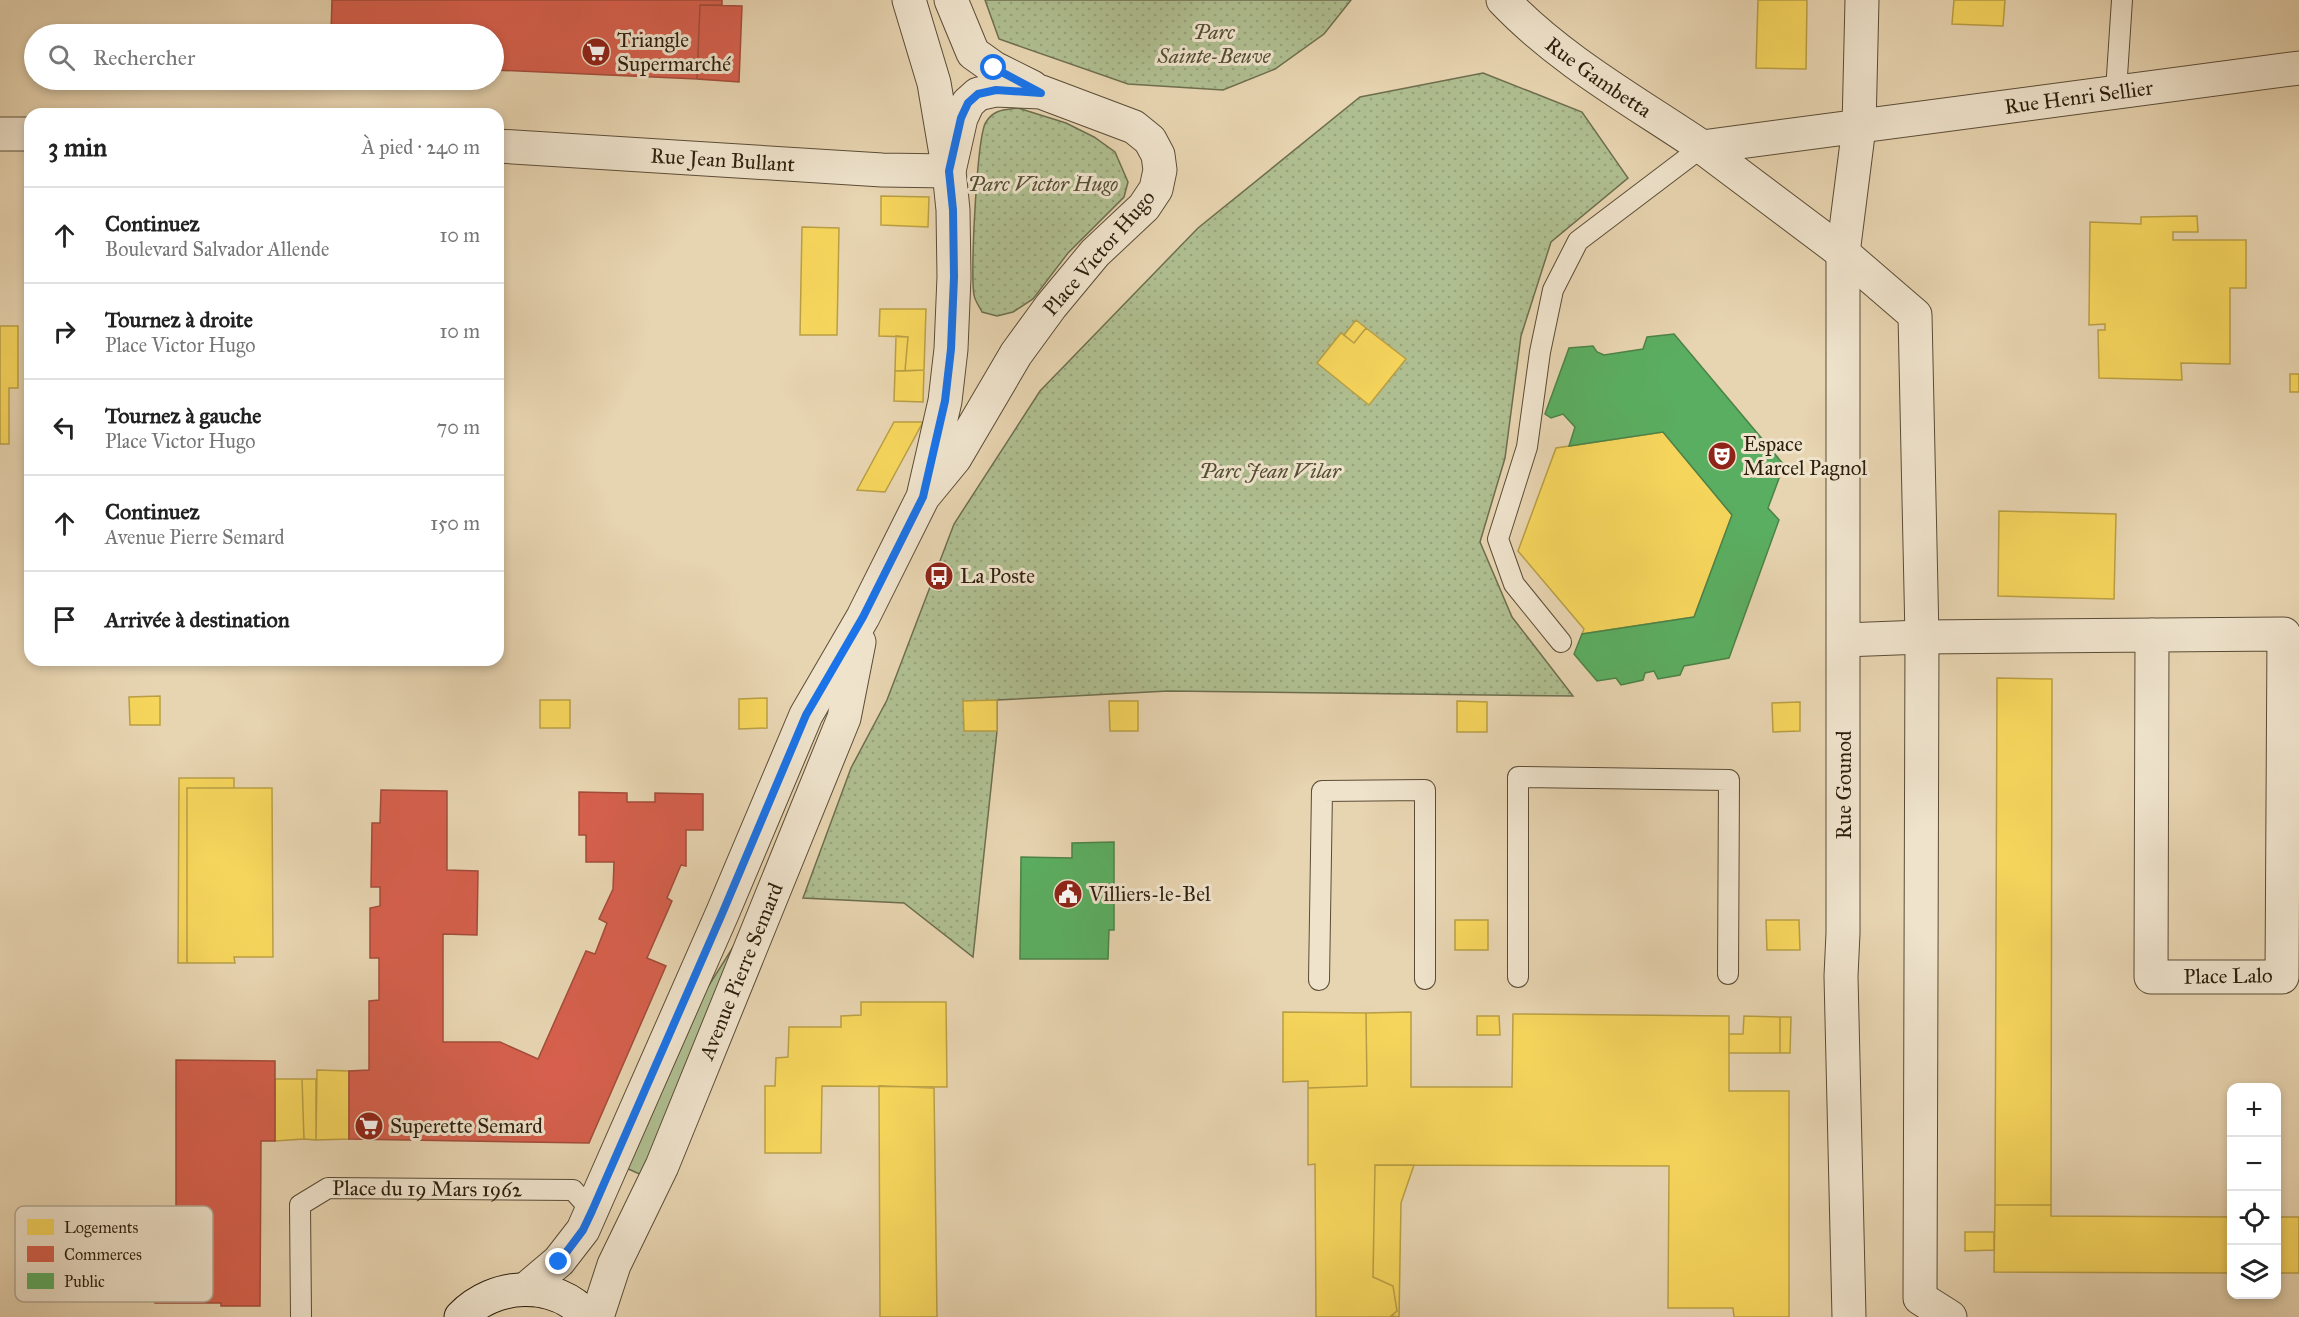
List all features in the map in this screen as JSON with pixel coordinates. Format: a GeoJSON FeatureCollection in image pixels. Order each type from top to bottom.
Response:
{"type":"FeatureCollection","features":[{"type":"Feature","properties":{"kind":"street"},"geometry":{"type":"LineString","coordinates":[[909,0],[934,83],[949,171]]}},
{"type":"Feature","properties":{"kind":"street"},"geometry":{"type":"LineString","coordinates":[[951,0],[973,53],[994,68],[1041,93]]}},
{"type":"Feature","properties":{"kind":"street","name":"Rue Gambetta"},"geometry":{"type":"LineString","coordinates":[[1503,0],[1528,26],[1565,56],[1702,147],[1843,253],[1915,315],[1922,637],[1920,1298],[1950,1317]]}},
{"type":"Feature","properties":{"kind":"street","name":"Rue Gounod"},"geometry":{"type":"LineString","coordinates":[[1849,1317],[1841,976],[1844,640],[1843,253],[1859,127],[1862,0]]}},
{"type":"Feature","properties":{"kind":"street","name":"Rue Henri Sellier"},"geometry":{"type":"LineString","coordinates":[[1859,127],[2299,68]]}},
{"type":"Feature","properties":{"kind":"street","name":"Place Victor Hugo"},"geometry":{"type":"LineString","coordinates":[[996,90],[1041,93],[1134,127],[1150,140],[1158,154],[1160,170],[1156,189],[1144,207],[1095,253],[1051,306],[1016,354],[955,459],[923,497],[945,401],[951,349],[954,277],[953,210],[949,171],[961,118],[968,103],[978,94],[996,90]]}},
{"type":"Feature","properties":{"kind":"street"},"geometry":{"type":"LineString","coordinates":[[1702,147],[1859,127]]}},
{"type":"Feature","properties":{"kind":"street"},"geometry":{"type":"LineString","coordinates":[[0,134],[24,134]]}},
{"type":"Feature","properties":{"kind":"street","name":"Rue Jean Bullant"},"geometry":{"type":"LineString","coordinates":[[504,146],[882,170],[949,171]]}},
{"type":"Feature","properties":{"kind":"street","name":"Avenue Pierre Semard"},"geometry":{"type":"LineString","coordinates":[[526,1289],[559,1262],[583,1230],[722,914],[806,715],[863,617],[923,497]]}},
{"type":"Feature","properties":{"kind":"street","name":"Avenue Pierre Semard"},"geometry":{"type":"LineString","coordinates":[[597,1317],[614,1265],[662,1166],[844,718],[863,617]]}},
{"type":"Feature","properties":{"kind":"street","name":"Place Lalo"},"geometry":{"type":"LineString","coordinates":[[1844,640],[1922,637],[2152,635],[2284,634],[2283,977],[2151,977],[2152,635]]}},
{"type":"Feature","properties":{"kind":"street"},"geometry":{"type":"LineString","coordinates":[[461,1317],[486,1298],[505,1291],[526,1289],[545,1291],[564,1298],[581,1309],[588,1317]]}},
{"type":"Feature","properties":{"kind":"lane"},"geometry":{"type":"LineString","coordinates":[[2116,91],[2122,0]]}},
{"type":"Feature","properties":{"kind":"lane"},"geometry":{"type":"LineString","coordinates":[[1561,642],[1514,584],[1498,539],[1527,447],[1540,352],[1553,290],[1578,241],[1702,147]]}},
{"type":"Feature","properties":{"kind":"lane"},"geometry":{"type":"LineString","coordinates":[[1518,978],[1518,777],[1729,780],[1728,974]]}},
{"type":"Feature","properties":{"kind":"lane"},"geometry":{"type":"LineString","coordinates":[[1319,980],[1322,791],[1425,790],[1425,979]]}},
{"type":"Feature","properties":{"kind":"lane","name":"Place du 19 Mars 1962"},"geometry":{"type":"LineString","coordinates":[[301,1317],[300,1204],[328,1188],[573,1190],[592,1211]]}},
{"type":"Feature","properties":{"kind":"green space","name":"Parc Sainte-Beuve"},"geometry":{"type":"Polygon","coordinates":[[[985,0],[1351,0],[1324,34],[1275,69],[1223,90],[1128,84],[999,39],[985,0]]]}},
{"type":"Feature","properties":{"kind":"green space","name":"Parc Jean Vilar"},"geometry":{"type":"Polygon","coordinates":[[[1483,73],[1582,112],[1628,178],[1551,242],[1521,336],[1505,458],[1480,542],[1512,617],[1573,696],[1168,691],[997,700],[997,731],[973,957],[904,903],[803,898],[851,768],[887,700],[954,524],[1040,391],[1198,228],[1360,97],[1483,73]]]}},
{"type":"Feature","properties":{"kind":"green space","name":"Parc Victor Hugo"},"geometry":{"type":"Polygon","coordinates":[[[1018,108],[1066,123],[1094,137],[1115,152],[1128,182],[1124,197],[1068,253],[1033,299],[1013,312],[997,316],[982,312],[974,295],[977,177],[986,122],[1000,111],[1018,108]]]}},
{"type":"Feature","properties":{"kind":"green space"},"geometry":{"type":"Polygon","coordinates":[[[735,944],[644,1176],[624,1167],[692,1012],[735,944]]]}},
{"type":"Feature","properties":{"kind":"building: Logements"},"geometry":{"type":"Polygon","coordinates":[[[1758,0],[1807,0],[1806,69],[1756,68],[1758,0]]]}},
{"type":"Feature","properties":{"kind":"building: Logements"},"geometry":{"type":"Polygon","coordinates":[[[1954,0],[2005,0],[2003,26],[1952,24],[1954,0]]]}},
{"type":"Feature","properties":{"kind":"building: Logements"},"geometry":{"type":"Polygon","coordinates":[[[881,196],[929,197],[928,227],[881,225],[881,196]]]}},
{"type":"Feature","properties":{"kind":"building: Logements"},"geometry":{"type":"Polygon","coordinates":[[[2197,216],[2198,232],[2173,232],[2173,240],[2246,240],[2246,288],[2230,288],[2230,364],[2181,363],[2182,380],[2099,378],[2098,330],[2105,330],[2105,324],[2089,325],[2090,222],[2141,224],[2141,217],[2197,216]]]}},
{"type":"Feature","properties":{"kind":"building: Logements"},"geometry":{"type":"Polygon","coordinates":[[[802,227],[839,228],[837,335],[800,335],[802,227]]]}},
{"type":"Feature","properties":{"kind":"building: Logements"},"geometry":{"type":"Polygon","coordinates":[[[880,309],[926,309],[924,370],[905,371],[908,337],[879,336],[880,309]]]}},
{"type":"Feature","properties":{"kind":"building: Logements"},"geometry":{"type":"Polygon","coordinates":[[[1356,320],[1366,328],[1354,343],[1344,335],[1356,320]]]}},
{"type":"Feature","properties":{"kind":"building: Logements"},"geometry":{"type":"Polygon","coordinates":[[[0,326],[18,326],[18,388],[9,388],[9,444],[0,444],[0,326]]]}},
{"type":"Feature","properties":{"kind":"building: Logements"},"geometry":{"type":"Polygon","coordinates":[[[1366,328],[1406,359],[1369,405],[1317,363],[1341,333],[1354,343],[1366,328]]]}},
{"type":"Feature","properties":{"kind":"building: Logements"},"geometry":{"type":"Polygon","coordinates":[[[896,336],[908,337],[905,371],[895,371],[896,336]]]}},
{"type":"Feature","properties":{"kind":"building: Logements"},"geometry":{"type":"Polygon","coordinates":[[[924,370],[923,402],[894,401],[895,371],[924,370]]]}},
{"type":"Feature","properties":{"kind":"building: Logements"},"geometry":{"type":"Polygon","coordinates":[[[2290,374],[2299,374],[2299,392],[2290,392],[2290,374]]]}},
{"type":"Feature","properties":{"kind":"building: Logements"},"geometry":{"type":"Polygon","coordinates":[[[894,422],[923,422],[885,492],[857,490],[894,422]]]}},
{"type":"Feature","properties":{"kind":"building: Logements","name":"Espace Marcel Pagnol"},"geometry":{"type":"Polygon","coordinates":[[[1663,432],[1732,515],[1694,617],[1582,634],[1584,629],[1518,551],[1556,448],[1663,432]]]}},
{"type":"Feature","properties":{"kind":"building: Logements"},"geometry":{"type":"Polygon","coordinates":[[[1999,511],[2116,514],[2114,599],[1998,596],[1999,511]]]}},
{"type":"Feature","properties":{"kind":"building: Logements"},"geometry":{"type":"Polygon","coordinates":[[[1997,678],[2052,679],[2051,1205],[1995,1205],[1997,678]]]}},
{"type":"Feature","properties":{"kind":"building: Logements"},"geometry":{"type":"Polygon","coordinates":[[[160,696],[160,725],[130,725],[129,697],[160,696]]]}},
{"type":"Feature","properties":{"kind":"building: Logements"},"geometry":{"type":"Polygon","coordinates":[[[767,698],[767,728],[739,729],[739,699],[767,698]]]}},
{"type":"Feature","properties":{"kind":"building: Logements"},"geometry":{"type":"Polygon","coordinates":[[[540,700],[570,700],[570,728],[540,728],[540,700]]]}},
{"type":"Feature","properties":{"kind":"building: Logements"},"geometry":{"type":"Polygon","coordinates":[[[997,700],[997,731],[964,731],[963,701],[997,700]]]}},
{"type":"Feature","properties":{"kind":"building: Logements"},"geometry":{"type":"Polygon","coordinates":[[[1109,701],[1138,701],[1138,731],[1110,731],[1109,701]]]}},
{"type":"Feature","properties":{"kind":"building: Logements"},"geometry":{"type":"Polygon","coordinates":[[[1457,701],[1487,702],[1487,732],[1457,732],[1457,701]]]}},
{"type":"Feature","properties":{"kind":"building: Logements"},"geometry":{"type":"Polygon","coordinates":[[[1800,702],[1800,731],[1773,732],[1772,703],[1800,702]]]}},
{"type":"Feature","properties":{"kind":"building: Logements"},"geometry":{"type":"Polygon","coordinates":[[[179,778],[234,778],[234,788],[187,788],[187,963],[178,963],[179,778]]]}},
{"type":"Feature","properties":{"kind":"building: Logements"},"geometry":{"type":"Polygon","coordinates":[[[187,788],[272,788],[273,957],[234,957],[235,963],[187,963],[187,788]]]}},
{"type":"Feature","properties":{"kind":"building: Logements"},"geometry":{"type":"Polygon","coordinates":[[[1455,920],[1488,920],[1488,950],[1455,950],[1455,920]]]}},
{"type":"Feature","properties":{"kind":"building: Logements"},"geometry":{"type":"Polygon","coordinates":[[[1766,920],[1799,920],[1800,950],[1767,950],[1766,920]]]}},
{"type":"Feature","properties":{"kind":"building: Logements"},"geometry":{"type":"Polygon","coordinates":[[[861,1002],[946,1002],[947,1087],[822,1086],[821,1153],[765,1153],[765,1086],[775,1086],[776,1058],[788,1057],[789,1027],[841,1027],[841,1016],[861,1015],[861,1002]]]}},
{"type":"Feature","properties":{"kind":"building: Logements"},"geometry":{"type":"Polygon","coordinates":[[[1283,1012],[1366,1013],[1367,1086],[1308,1088],[1308,1081],[1283,1082],[1283,1012]]]}},
{"type":"Feature","properties":{"kind":"building: Logements"},"geometry":{"type":"Polygon","coordinates":[[[1411,1012],[1411,1087],[1512,1087],[1513,1014],[1729,1016],[1729,1091],[1789,1091],[1789,1317],[1734,1317],[1733,1308],[1668,1308],[1669,1166],[1375,1165],[1373,1277],[1393,1286],[1397,1311],[1390,1317],[1316,1317],[1315,1164],[1308,1165],[1308,1088],[1367,1086],[1366,1013],[1411,1012]]]}},
{"type":"Feature","properties":{"kind":"building: Logements"},"geometry":{"type":"Polygon","coordinates":[[[1477,1016],[1499,1016],[1500,1035],[1477,1035],[1477,1016]]]}},
{"type":"Feature","properties":{"kind":"building: Logements"},"geometry":{"type":"Polygon","coordinates":[[[1744,1016],[1780,1017],[1780,1053],[1729,1053],[1729,1034],[1743,1034],[1744,1016]]]}},
{"type":"Feature","properties":{"kind":"building: Logements"},"geometry":{"type":"Polygon","coordinates":[[[1780,1017],[1791,1017],[1790,1053],[1780,1053],[1780,1017]]]}},
{"type":"Feature","properties":{"kind":"building: Logements"},"geometry":{"type":"Polygon","coordinates":[[[317,1070],[349,1071],[349,1139],[316,1140],[317,1070]]]}},
{"type":"Feature","properties":{"kind":"building: Logements"},"geometry":{"type":"Polygon","coordinates":[[[275,1079],[302,1079],[304,1139],[275,1141],[275,1079]]]}},
{"type":"Feature","properties":{"kind":"building: Logements"},"geometry":{"type":"Polygon","coordinates":[[[302,1079],[316,1079],[316,1140],[304,1139],[302,1079]]]}},
{"type":"Feature","properties":{"kind":"building: Logements"},"geometry":{"type":"Polygon","coordinates":[[[879,1086],[934,1088],[937,1317],[880,1317],[879,1086]]]}},
{"type":"Feature","properties":{"kind":"building: Logements"},"geometry":{"type":"Polygon","coordinates":[[[1375,1165],[1414,1165],[1401,1203],[1399,1317],[1391,1316],[1397,1311],[1393,1286],[1373,1277],[1375,1165]]]}},
{"type":"Feature","properties":{"kind":"building: Logements"},"geometry":{"type":"Polygon","coordinates":[[[1995,1205],[2051,1205],[2051,1216],[2227,1217],[2227,1273],[1994,1272],[1995,1205]]]}},
{"type":"Feature","properties":{"kind":"building: Logements"},"geometry":{"type":"Polygon","coordinates":[[[2281,1217],[2299,1217],[2299,1273],[2281,1273],[2281,1217]]]}},
{"type":"Feature","properties":{"kind":"building: Logements"},"geometry":{"type":"Polygon","coordinates":[[[1965,1232],[1994,1232],[1994,1250],[1965,1251],[1965,1232]]]}},
{"type":"Feature","properties":{"kind":"building: Commerces","name":"Triangle Supermarché"},"geometry":{"type":"Polygon","coordinates":[[[332,0],[722,0],[722,5],[700,5],[697,79],[504,70],[504,24],[331,24],[332,0]]]}},
{"type":"Feature","properties":{"kind":"building: Commerces"},"geometry":{"type":"Polygon","coordinates":[[[700,5],[742,6],[739,82],[697,79],[700,5]]]}},
{"type":"Feature","properties":{"kind":"building: Commerces"},"geometry":{"type":"Polygon","coordinates":[[[381,790],[447,791],[447,870],[478,871],[477,935],[443,934],[443,1042],[500,1042],[538,1059],[586,951],[595,954],[607,923],[599,919],[613,889],[614,862],[586,862],[586,835],[579,835],[579,792],[627,793],[627,802],[655,802],[655,793],[703,794],[703,830],[686,830],[686,866],[681,865],[667,898],[672,901],[647,958],[666,966],[589,1143],[349,1139],[349,1071],[369,1070],[369,1001],[379,1000],[379,958],[370,958],[370,908],[380,906],[380,887],[371,887],[372,823],[380,823],[381,790]]]}},
{"type":"Feature","properties":{"kind":"building: Commerces"},"geometry":{"type":"Polygon","coordinates":[[[176,1060],[275,1061],[275,1141],[261,1141],[260,1306],[221,1306],[221,1303],[155,1303],[213,1302],[213,1206],[176,1206],[176,1060]]]}},
{"type":"Feature","properties":{"kind":"building: Public"},"geometry":{"type":"Polygon","coordinates":[[[1674,334],[1784,465],[1768,508],[1779,520],[1729,658],[1684,666],[1680,675],[1658,679],[1654,671],[1645,673],[1643,680],[1621,685],[1616,678],[1597,681],[1574,654],[1582,634],[1694,617],[1732,515],[1663,432],[1569,446],[1575,427],[1563,414],[1551,418],[1545,414],[1569,348],[1593,346],[1597,352],[1604,355],[1643,349],[1647,337],[1674,334]]]}},
{"type":"Feature","properties":{"kind":"building: Public","name":"Villiers-le-Bel"},"geometry":{"type":"Polygon","coordinates":[[[1114,842],[1114,930],[1109,930],[1108,959],[1020,959],[1021,857],[1072,858],[1072,843],[1114,842]]]}},
{"type":"Feature","properties":{"kind":"place","name":"Triangle Supermarché"},"geometry":{"type":"Point","coordinates":[596,52]}},
{"type":"Feature","properties":{"kind":"place","name":"Espace Marcel Pagnol"},"geometry":{"type":"Point","coordinates":[1722,456]}},
{"type":"Feature","properties":{"kind":"place","name":"La Poste"},"geometry":{"type":"Point","coordinates":[939,576]}},
{"type":"Feature","properties":{"kind":"place","name":"Villiers-le-Bel"},"geometry":{"type":"Point","coordinates":[1068,894]}},
{"type":"Feature","properties":{"kind":"place","name":"Superette Semard"},"geometry":{"type":"Point","coordinates":[369,1126]}},
{"type":"Feature","properties":{"kind":"route"},"geometry":{"type":"LineString","coordinates":[[559,1262],[583,1230],[592,1211],[806,715],[863,617],[923,497],[945,401],[951,349],[954,277],[953,210],[949,171],[961,118],[968,103],[978,94],[996,90],[1041,93],[994,68]]}}]}
